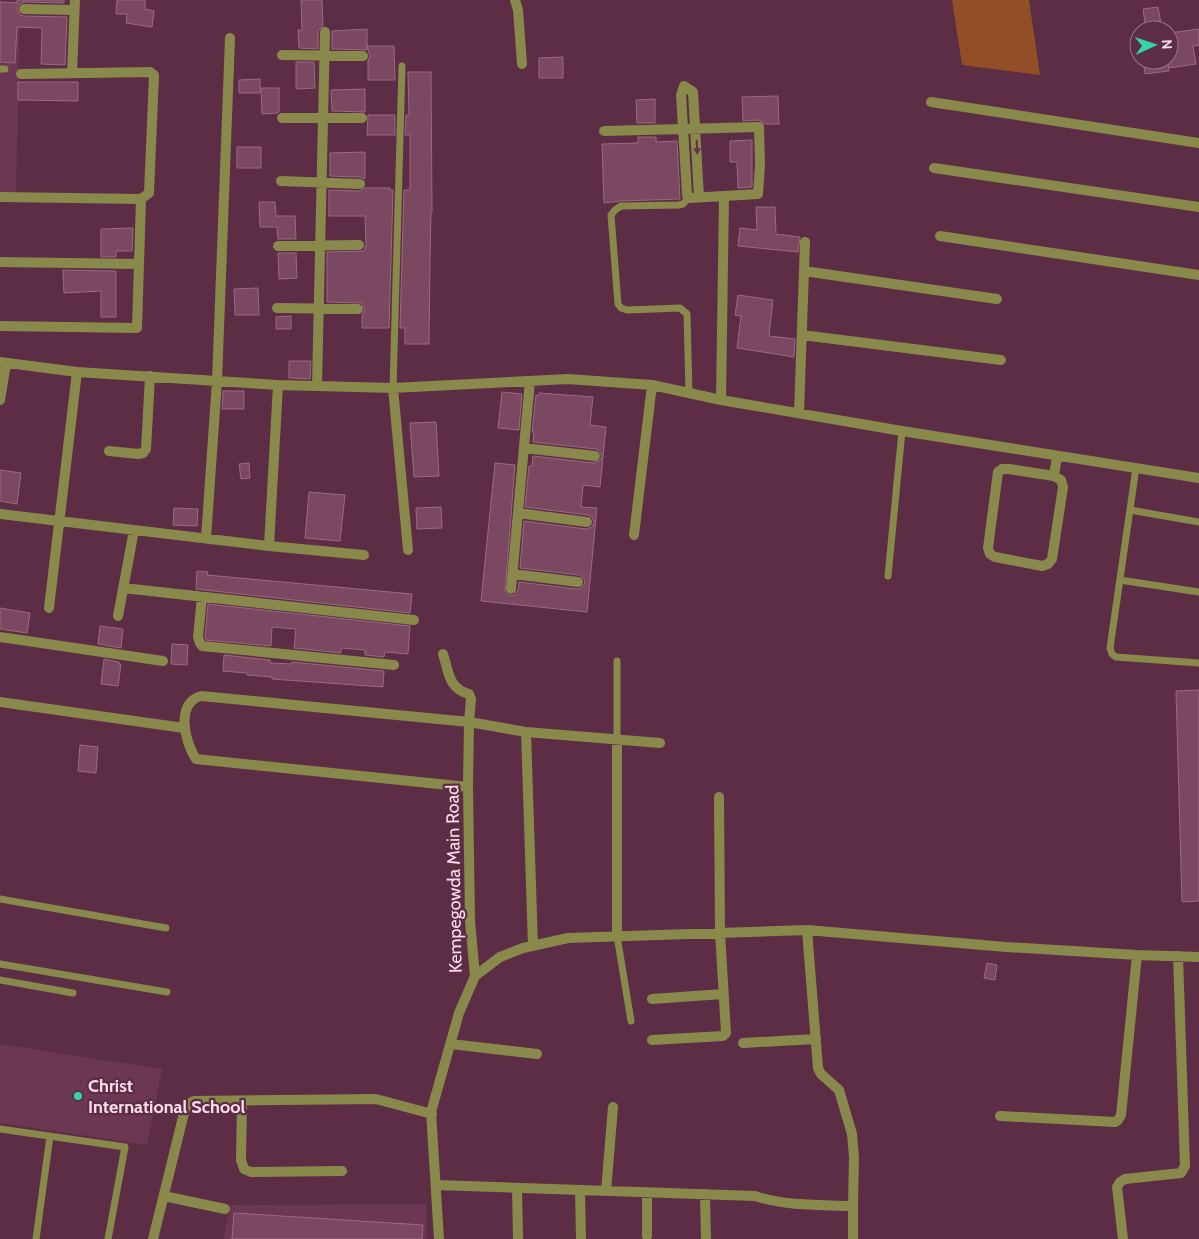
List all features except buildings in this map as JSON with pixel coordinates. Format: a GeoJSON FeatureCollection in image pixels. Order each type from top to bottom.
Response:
{"type":"FeatureCollection","features":[{"type":"Feature","properties":{"kind":"street"},"geometry":{"type":"LineString","coordinates":[[515,0],[518,10],[522,64]]}},
{"type":"Feature","properties":{"kind":"street"},"geometry":{"type":"LineString","coordinates":[[24,9],[74,5],[72,73]]}},
{"type":"Feature","properties":{"kind":"street"},"geometry":{"type":"LineString","coordinates":[[317,385],[326,32]]}},
{"type":"Feature","properties":{"kind":"street"},"geometry":{"type":"LineString","coordinates":[[206,538],[217,381],[230,38]]}},
{"type":"Feature","properties":{"kind":"street"},"geometry":{"type":"LineString","coordinates":[[282,55],[362,56]]}},
{"type":"Feature","properties":{"kind":"street"},"geometry":{"type":"LineString","coordinates":[[0,197],[141,199],[149,193],[154,75],[150,72],[21,74]]}},
{"type":"Feature","properties":{"kind":"street"},"geometry":{"type":"LineString","coordinates":[[684,86],[693,92],[696,128],[694,197],[683,129],[682,95],[684,86]]}},
{"type":"Feature","properties":{"kind":"street"},"geometry":{"type":"LineString","coordinates":[[932,102],[1199,143]]}},
{"type":"Feature","properties":{"kind":"street"},"geometry":{"type":"LineString","coordinates":[[282,118],[362,118]]}},
{"type":"Feature","properties":{"kind":"street"},"geometry":{"type":"LineString","coordinates":[[604,131],[759,127],[760,165],[758,194],[694,197]]}},
{"type":"Feature","properties":{"kind":"street"},"geometry":{"type":"LineString","coordinates":[[934,168],[1199,207]]}},
{"type":"Feature","properties":{"kind":"street"},"geometry":{"type":"LineString","coordinates":[[281,181],[360,184]]}},
{"type":"Feature","properties":{"kind":"street"},"geometry":{"type":"LineString","coordinates":[[721,400],[724,196]]}},
{"type":"Feature","properties":{"kind":"street"},"geometry":{"type":"LineString","coordinates":[[0,326],[137,328],[141,199]]}},
{"type":"Feature","properties":{"kind":"street"},"geometry":{"type":"LineString","coordinates":[[940,236],[1199,275]]}},
{"type":"Feature","properties":{"kind":"street"},"geometry":{"type":"LineString","coordinates":[[799,413],[805,242]]}},
{"type":"Feature","properties":{"kind":"street"},"geometry":{"type":"LineString","coordinates":[[278,246],[359,245]]}},
{"type":"Feature","properties":{"kind":"street"},"geometry":{"type":"LineString","coordinates":[[0,262],[139,264]]}},
{"type":"Feature","properties":{"kind":"street"},"geometry":{"type":"LineString","coordinates":[[804,271],[997,300]]}},
{"type":"Feature","properties":{"kind":"street"},"geometry":{"type":"LineString","coordinates":[[277,308],[358,309]]}},
{"type":"Feature","properties":{"kind":"street"},"geometry":{"type":"LineString","coordinates":[[802,335],[1001,360]]}},
{"type":"Feature","properties":{"kind":"street"},"geometry":{"type":"LineString","coordinates":[[0,400],[3,363],[77,372],[278,385],[393,388],[568,379],[652,385],[721,400],[902,431],[1199,478]]}},
{"type":"Feature","properties":{"kind":"street"},"geometry":{"type":"LineString","coordinates":[[49,608],[77,372]]}},
{"type":"Feature","properties":{"kind":"street"},"geometry":{"type":"LineString","coordinates":[[110,451],[144,453],[146,449],[150,376]]}},
{"type":"Feature","properties":{"kind":"street"},"geometry":{"type":"LineString","coordinates":[[511,589],[530,381]]}},
{"type":"Feature","properties":{"kind":"street"},"geometry":{"type":"LineString","coordinates":[[269,546],[278,385]]}},
{"type":"Feature","properties":{"kind":"street"},"geometry":{"type":"LineString","coordinates":[[634,535],[652,385]]}},
{"type":"Feature","properties":{"kind":"street"},"geometry":{"type":"LineString","coordinates":[[393,388],[408,550]]}},
{"type":"Feature","properties":{"kind":"street"},"geometry":{"type":"LineString","coordinates":[[524,448],[595,456]]}},
{"type":"Feature","properties":{"kind":"street"},"geometry":{"type":"LineString","coordinates":[[1054,476],[1057,456]]}},
{"type":"Feature","properties":{"kind":"street"},"geometry":{"type":"LineString","coordinates":[[1002,469],[1008,469],[1054,476],[1061,480],[1063,487],[1052,559],[1048,564],[1042,566],[995,557],[990,554],[988,548],[998,472],[1002,469]]}},
{"type":"Feature","properties":{"kind":"street"},"geometry":{"type":"LineString","coordinates":[[0,514],[269,546],[364,555]]}},
{"type":"Feature","properties":{"kind":"street"},"geometry":{"type":"LineString","coordinates":[[518,514],[587,522]]}},
{"type":"Feature","properties":{"kind":"street"},"geometry":{"type":"LineString","coordinates":[[118,616],[134,530]]}},
{"type":"Feature","properties":{"kind":"street"},"geometry":{"type":"LineString","coordinates":[[513,574],[578,582]]}},
{"type":"Feature","properties":{"kind":"street"},"geometry":{"type":"LineString","coordinates":[[123,588],[414,620]]}},
{"type":"Feature","properties":{"kind":"street"},"geometry":{"type":"LineString","coordinates":[[202,597],[198,637],[202,646],[394,665]]}},
{"type":"Feature","properties":{"kind":"street"},"geometry":{"type":"LineString","coordinates":[[0,637],[163,662]]}},
{"type":"Feature","properties":{"kind":"street","name":"Kempegowda Main Road"},"geometry":{"type":"LineString","coordinates":[[439,1239],[432,1114],[459,1013],[475,976],[470,921],[468,786],[470,699],[469,694],[459,691],[452,684],[444,654]]}},
{"type":"Feature","properties":{"kind":"street"},"geometry":{"type":"LineString","coordinates":[[468,786],[196,759],[191,751],[184,728],[189,703],[194,698],[201,696],[470,722],[526,732],[660,743]]}},
{"type":"Feature","properties":{"kind":"street"},"geometry":{"type":"LineString","coordinates":[[0,702],[184,728]]}},
{"type":"Feature","properties":{"kind":"street"},"geometry":{"type":"LineString","coordinates":[[526,732],[533,946]]}},
{"type":"Feature","properties":{"kind":"street"},"geometry":{"type":"LineString","coordinates":[[617,740],[618,936]]}},
{"type":"Feature","properties":{"kind":"street"},"geometry":{"type":"LineString","coordinates":[[652,1040],[723,1036],[727,1030],[720,932],[719,797]]}},
{"type":"Feature","properties":{"kind":"street"},"geometry":{"type":"LineString","coordinates":[[475,976],[500,957],[523,948],[568,938],[720,932],[807,930],[1006,947],[1199,957]]}},
{"type":"Feature","properties":{"kind":"street"},"geometry":{"type":"LineString","coordinates":[[807,930],[818,1068],[821,1074],[839,1090],[852,1134],[854,1157],[853,1239]]}},
{"type":"Feature","properties":{"kind":"street"},"geometry":{"type":"LineString","coordinates":[[1000,1116],[1115,1122],[1118,1120],[1121,1115],[1137,955]]}},
{"type":"Feature","properties":{"kind":"street"},"geometry":{"type":"LineString","coordinates":[[1123,1239],[1117,1187],[1120,1182],[1180,1174],[1184,1166],[1178,956]]}},
{"type":"Feature","properties":{"kind":"street"},"geometry":{"type":"LineString","coordinates":[[652,999],[723,994]]}},
{"type":"Feature","properties":{"kind":"street"},"geometry":{"type":"LineString","coordinates":[[743,1043],[816,1039]]}},
{"type":"Feature","properties":{"kind":"street"},"geometry":{"type":"LineString","coordinates":[[451,1044],[537,1054]]}},
{"type":"Feature","properties":{"kind":"street"},"geometry":{"type":"LineString","coordinates":[[153,1239],[187,1106],[194,1101],[242,1102],[376,1099],[432,1114]]}},
{"type":"Feature","properties":{"kind":"street"},"geometry":{"type":"LineString","coordinates":[[242,1102],[241,1160],[244,1169],[251,1172],[342,1171]]}},
{"type":"Feature","properties":{"kind":"street"},"geometry":{"type":"LineString","coordinates":[[606,1191],[613,1107]]}},
{"type":"Feature","properties":{"kind":"street"},"geometry":{"type":"LineString","coordinates":[[436,1185],[755,1196],[795,1204],[852,1206]]}},
{"type":"Feature","properties":{"kind":"street"},"geometry":{"type":"LineString","coordinates":[[517,1188],[518,1239]]}},
{"type":"Feature","properties":{"kind":"street"},"geometry":{"type":"LineString","coordinates":[[580,1190],[581,1239]]}},
{"type":"Feature","properties":{"kind":"street"},"geometry":{"type":"LineString","coordinates":[[647,1192],[647,1236]]}},
{"type":"Feature","properties":{"kind":"street"},"geometry":{"type":"LineString","coordinates":[[705,1194],[706,1239]]}},
{"type":"Feature","properties":{"kind":"street"},"geometry":{"type":"LineString","coordinates":[[164,1196],[225,1209]]}},
{"type":"Feature","properties":{"kind":"lane"},"geometry":{"type":"LineString","coordinates":[[393,388],[402,66]]}},
{"type":"Feature","properties":{"kind":"lane"},"geometry":{"type":"LineString","coordinates":[[689,393],[688,314],[680,308],[626,310],[621,308],[618,304],[611,215],[621,206],[679,205],[694,197]]}},
{"type":"Feature","properties":{"kind":"lane"},"geometry":{"type":"LineString","coordinates":[[888,576],[902,431]]}},
{"type":"Feature","properties":{"kind":"lane"},"geometry":{"type":"LineString","coordinates":[[1136,468],[1110,648],[1112,654],[1116,657],[1199,663]]}},
{"type":"Feature","properties":{"kind":"lane"},"geometry":{"type":"LineString","coordinates":[[1130,510],[1199,522]]}},
{"type":"Feature","properties":{"kind":"lane"},"geometry":{"type":"LineString","coordinates":[[1120,580],[1199,592]]}},
{"type":"Feature","properties":{"kind":"lane"},"geometry":{"type":"LineString","coordinates":[[617,661],[617,740]]}},
{"type":"Feature","properties":{"kind":"lane"},"geometry":{"type":"LineString","coordinates":[[0,899],[166,928]]}},
{"type":"Feature","properties":{"kind":"lane"},"geometry":{"type":"LineString","coordinates":[[618,936],[631,1021]]}},
{"type":"Feature","properties":{"kind":"lane"},"geometry":{"type":"LineString","coordinates":[[0,964],[167,992]]}},
{"type":"Feature","properties":{"kind":"lane"},"geometry":{"type":"LineString","coordinates":[[0,980],[72,993]]}},
{"type":"Feature","properties":{"kind":"lane"},"geometry":{"type":"LineString","coordinates":[[0,1129],[125,1147],[108,1239]]}},
{"type":"Feature","properties":{"kind":"lane"},"geometry":{"type":"LineString","coordinates":[[36,1239],[50,1136]]}},
{"type":"Feature","properties":{"kind":"shaded area"},"geometry":{"type":"Polygon","coordinates":[[[952,0],[1029,0],[1040,75],[962,65],[952,0]]]}},
{"type":"Feature","properties":{"kind":"shaded area"},"geometry":{"type":"Polygon","coordinates":[[[0,1],[20,3],[16,193],[0,192],[0,1]]]}},
{"type":"Feature","properties":{"kind":"shaded area","name":"Christ International School"},"geometry":{"type":"Polygon","coordinates":[[[0,1044],[162,1069],[147,1145],[0,1123],[0,1044]]]}},
{"type":"Feature","properties":{"kind":"shaded area"},"geometry":{"type":"Polygon","coordinates":[[[426,1204],[427,1239],[223,1239],[231,1205],[426,1204]]]}},
{"type":"Feature","properties":{"kind":"place","name":"Christ International School"},"geometry":{"type":"Point","coordinates":[78,1096]}}]}
